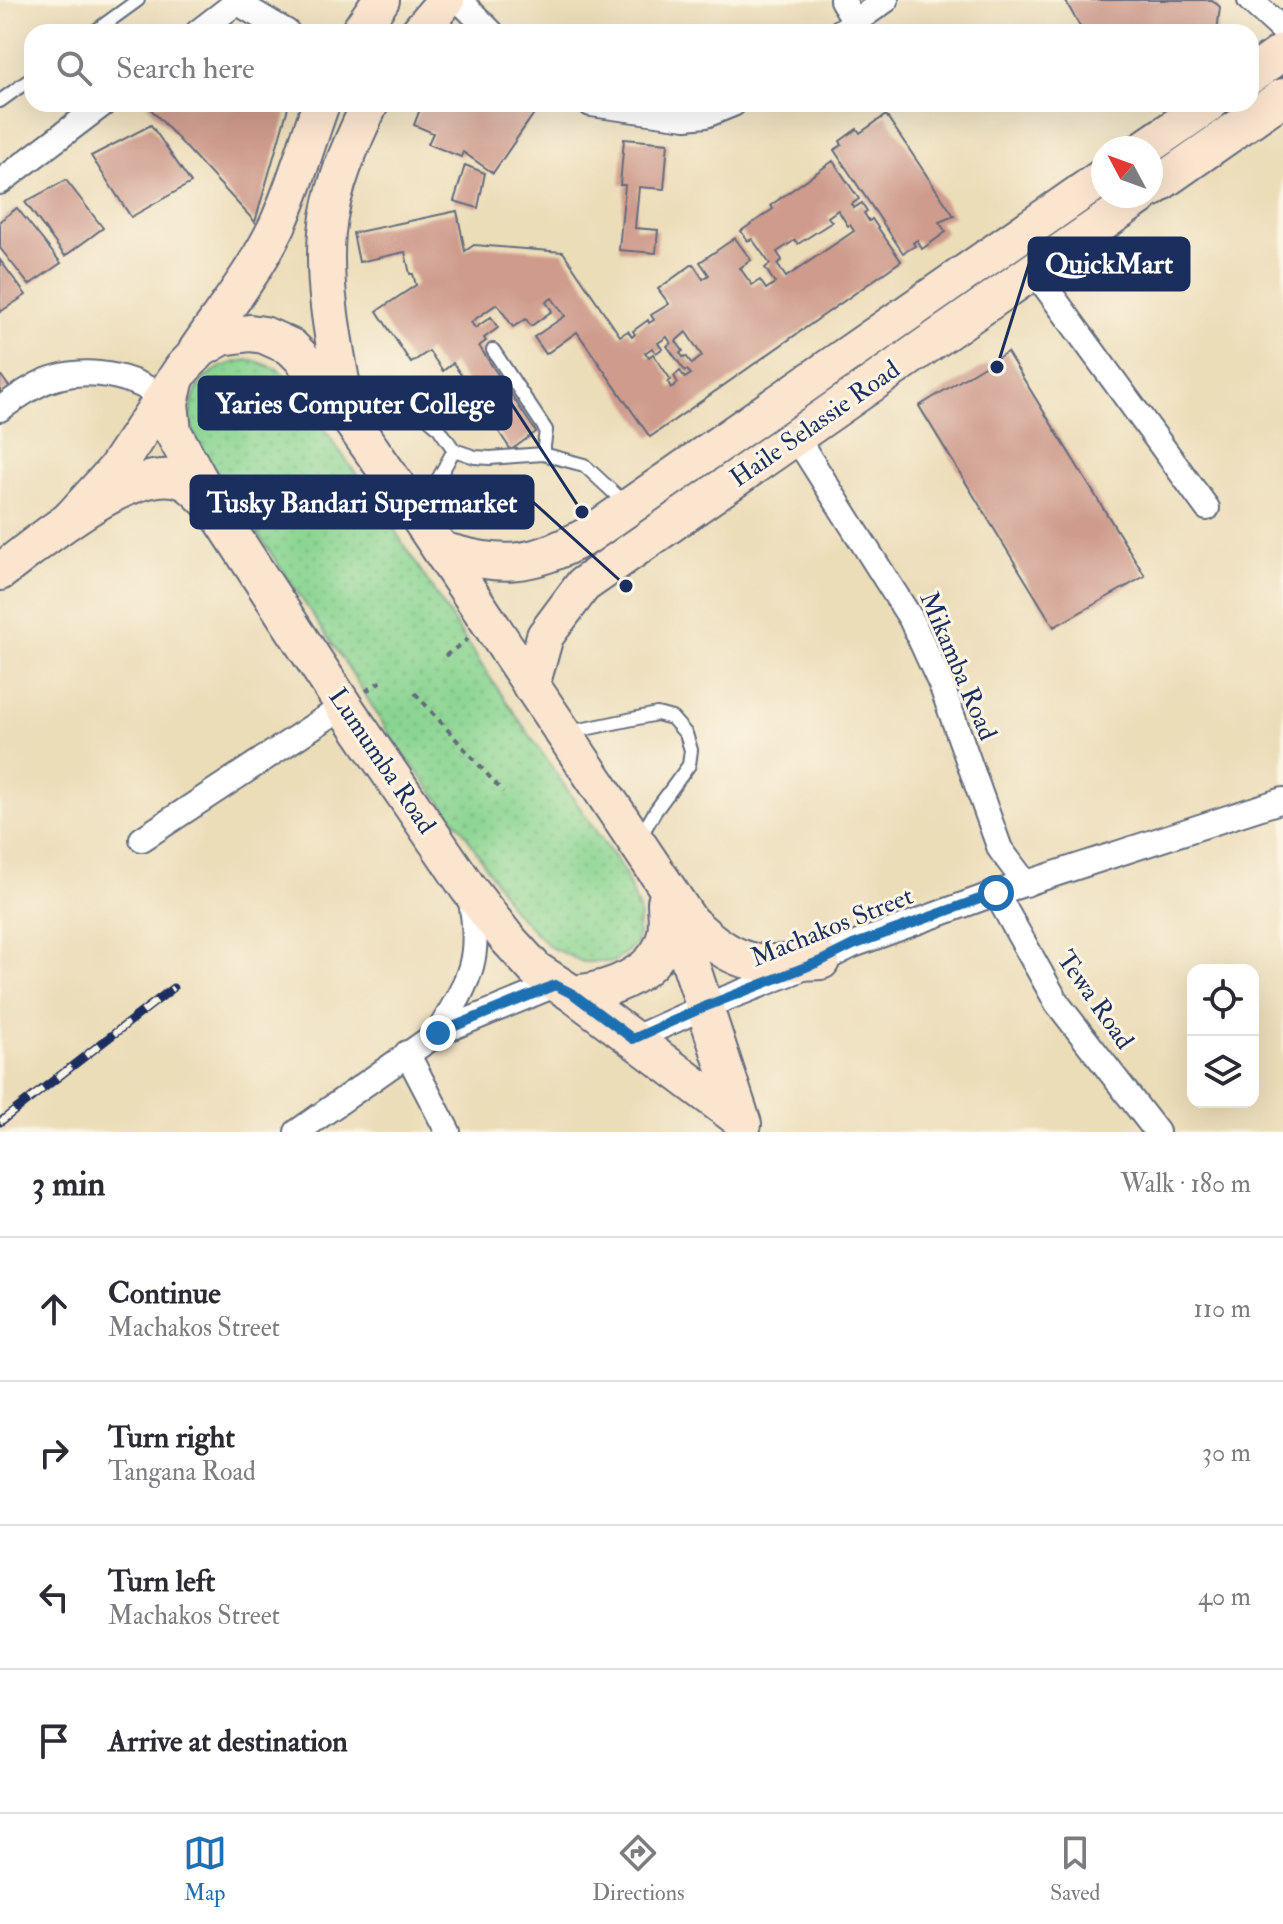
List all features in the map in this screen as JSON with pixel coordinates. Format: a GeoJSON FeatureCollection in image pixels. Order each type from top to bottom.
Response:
{"type":"FeatureCollection","features":[{"type":"Feature","properties":{"kind":"main road"},"geometry":{"type":"LineString","coordinates":[[426,24],[446,0]]}},
{"type":"Feature","properties":{"kind":"main road"},"geometry":{"type":"LineString","coordinates":[[372,14],[391,24]]}},
{"type":"Feature","properties":{"kind":"main road"},"geometry":{"type":"LineString","coordinates":[[1259,69],[1283,52]]}},
{"type":"Feature","properties":{"kind":"main road"},"geometry":{"type":"LineString","coordinates":[[1163,181],[1283,97]]}},
{"type":"Feature","properties":{"kind":"main road"},"geometry":{"type":"LineString","coordinates":[[1162,136],[1197,112]]}},
{"type":"Feature","properties":{"kind":"main road"},"geometry":{"type":"LineString","coordinates":[[0,572],[71,518],[115,470],[277,226],[317,115],[363,120],[332,203],[327,232],[327,293],[350,420]]}},
{"type":"Feature","properties":{"kind":"main road","name":"Haile Selassie Road"},"geometry":{"type":"LineString","coordinates":[[531,686],[545,636],[631,528],[1091,186]]}},
{"type":"Feature","properties":{"kind":"main road","name":"Haile Selassie Road"},"geometry":{"type":"LineString","coordinates":[[441,550],[478,561],[512,564],[560,550],[587,536],[631,528],[796,437],[1124,208]]}},
{"type":"Feature","properties":{"kind":"main road"},"geometry":{"type":"LineString","coordinates":[[180,374],[209,343],[236,334],[250,333],[278,340],[301,357],[418,516],[690,922],[712,943],[749,962],[821,961]]}},
{"type":"Feature","properties":{"kind":"main road","name":"Lumumba Road"},"geometry":{"type":"LineString","coordinates":[[180,374],[170,403],[173,432],[214,507],[468,888],[536,970],[633,1039],[745,1126]]}},
{"type":"Feature","properties":{"kind":"main road","name":"Lumumba Road"},"geometry":{"type":"LineString","coordinates":[[71,518],[142,481],[170,478],[186,482],[214,507]]}},
{"type":"Feature","properties":{"kind":"main road"},"geometry":{"type":"LineString","coordinates":[[564,989],[595,992],[618,985],[656,955],[666,934],[667,890]]}},
{"type":"Feature","properties":{"kind":"main road"},"geometry":{"type":"LineString","coordinates":[[667,890],[745,1126]]}},
{"type":"Feature","properties":{"kind":"street"},"geometry":{"type":"LineString","coordinates":[[459,0],[483,24]]}},
{"type":"Feature","properties":{"kind":"street"},"geometry":{"type":"LineString","coordinates":[[842,0],[846,24]]}},
{"type":"Feature","properties":{"kind":"street"},"geometry":{"type":"LineString","coordinates":[[851,24],[886,0]]}},
{"type":"Feature","properties":{"kind":"street"},"geometry":{"type":"LineString","coordinates":[[1250,0],[1283,30]]}},
{"type":"Feature","properties":{"kind":"street"},"geometry":{"type":"LineString","coordinates":[[208,24],[235,1],[274,24]]}},
{"type":"Feature","properties":{"kind":"street"},"geometry":{"type":"LineString","coordinates":[[0,182],[92,112]]}},
{"type":"Feature","properties":{"kind":"street"},"geometry":{"type":"LineString","coordinates":[[649,112],[686,117],[713,112]]}},
{"type":"Feature","properties":{"kind":"street"},"geometry":{"type":"LineString","coordinates":[[1034,271],[1207,508]]}},
{"type":"Feature","properties":{"kind":"street"},"geometry":{"type":"LineString","coordinates":[[0,409],[33,387],[59,377],[103,373],[144,384],[180,374]]}},
{"type":"Feature","properties":{"kind":"street","name":"Mikamba Road"},"geometry":{"type":"LineString","coordinates":[[796,437],[918,631],[942,687],[1000,849],[1026,884]]}},
{"type":"Feature","properties":{"kind":"street"},"geometry":{"type":"LineString","coordinates":[[142,839],[344,706]]}},
{"type":"Feature","properties":{"kind":"street","name":"Machakos Street"},"geometry":{"type":"LineString","coordinates":[[633,1039],[853,945],[996,893],[1283,800]]}},
{"type":"Feature","properties":{"kind":"street"},"geometry":{"type":"LineString","coordinates":[[438,1033],[456,1002],[474,958],[476,927],[468,888]]}},
{"type":"Feature","properties":{"kind":"street","name":"Tewa Road"},"geometry":{"type":"LineString","coordinates":[[996,893],[1057,1003],[1157,1132]]}},
{"type":"Feature","properties":{"kind":"street"},"geometry":{"type":"LineString","coordinates":[[297,1132],[438,1033],[564,989]]}},
{"type":"Feature","properties":{"kind":"street"},"geometry":{"type":"LineString","coordinates":[[407,1053],[448,1132]]}},
{"type":"Feature","properties":{"kind":"lane"},"geometry":{"type":"LineString","coordinates":[[105,24],[138,0]]}},
{"type":"Feature","properties":{"kind":"lane"},"geometry":{"type":"LineString","coordinates":[[0,101],[24,84]]}},
{"type":"Feature","properties":{"kind":"lane"},"geometry":{"type":"LineString","coordinates":[[493,350],[546,430],[543,454]]}},
{"type":"Feature","properties":{"kind":"lane"},"geometry":{"type":"LineString","coordinates":[[350,420],[396,408],[419,411],[438,427],[454,450],[475,457],[543,454],[584,465],[631,528]]}},
{"type":"Feature","properties":{"kind":"lane"},"geometry":{"type":"LineString","coordinates":[[418,516],[454,450]]}},
{"type":"Feature","properties":{"kind":"lane"},"geometry":{"type":"LineString","coordinates":[[563,734],[657,714],[672,718],[686,734],[691,750],[689,765],[636,844]]}},
{"type":"Feature","properties":{"kind":"path"},"geometry":{"type":"LineString","coordinates":[[415,693],[503,792]]}},
{"type":"Feature","properties":{"kind":"green space"},"geometry":{"type":"Polygon","coordinates":[[[252,360],[277,369],[288,378],[383,512],[482,666],[624,872],[640,913],[636,945],[613,962],[583,962],[550,947],[512,909],[465,833],[396,745],[351,672],[196,442],[191,410],[200,385],[221,367],[252,360]]]}},
{"type":"Feature","properties":{"kind":"building"},"geometry":{"type":"Polygon","coordinates":[[[1065,0],[1212,0],[1220,7],[1218,24],[1078,24],[1065,0]]]}},
{"type":"Feature","properties":{"kind":"building"},"geometry":{"type":"Polygon","coordinates":[[[153,112],[287,112],[255,222],[153,112]]]}},
{"type":"Feature","properties":{"kind":"building"},"geometry":{"type":"Polygon","coordinates":[[[419,112],[535,112],[493,173],[463,152],[461,157],[428,144],[433,133],[414,125],[419,112]]]}},
{"type":"Feature","properties":{"kind":"building"},"geometry":{"type":"Polygon","coordinates":[[[886,115],[954,216],[939,222],[946,232],[922,249],[917,240],[913,243],[915,246],[903,253],[834,150],[842,145],[840,141],[857,129],[860,133],[886,115]]]}},
{"type":"Feature","properties":{"kind":"building"},"geometry":{"type":"Polygon","coordinates":[[[151,125],[191,183],[131,217],[91,156],[151,125]]]}},
{"type":"Feature","properties":{"kind":"building"},"geometry":{"type":"Polygon","coordinates":[[[624,139],[668,143],[664,189],[639,187],[635,228],[658,230],[656,253],[619,250],[625,185],[620,185],[624,139]]]}},
{"type":"Feature","properties":{"kind":"building"},"geometry":{"type":"Polygon","coordinates":[[[833,161],[859,199],[852,204],[854,208],[862,203],[869,221],[872,219],[901,261],[650,437],[577,332],[546,354],[534,337],[565,316],[552,298],[546,302],[552,311],[531,326],[526,319],[513,327],[497,304],[471,322],[475,328],[491,317],[498,328],[479,346],[536,432],[511,450],[453,363],[443,371],[429,351],[411,363],[377,311],[416,285],[405,252],[359,262],[353,233],[457,211],[465,251],[474,245],[563,252],[620,336],[628,331],[632,337],[635,334],[633,331],[648,320],[649,323],[654,320],[651,315],[669,304],[658,289],[693,264],[703,279],[709,275],[700,262],[735,238],[751,260],[740,268],[752,285],[760,280],[766,289],[775,283],[765,268],[770,264],[752,239],[748,241],[741,231],[773,209],[771,205],[833,161]],[[838,210],[828,217],[832,222],[798,244],[795,240],[777,252],[782,260],[777,264],[786,277],[854,231],[838,210]],[[686,332],[676,341],[683,351],[680,353],[692,364],[702,356],[686,332]],[[667,337],[658,343],[662,349],[656,353],[652,348],[645,353],[649,357],[653,354],[671,380],[668,382],[671,388],[678,383],[674,376],[680,371],[685,378],[691,374],[685,371],[667,346],[671,343],[667,337]]]}},
{"type":"Feature","properties":{"kind":"building"},"geometry":{"type":"Polygon","coordinates":[[[465,165],[485,173],[478,208],[454,201],[465,165]]]}},
{"type":"Feature","properties":{"kind":"building"},"geometry":{"type":"Polygon","coordinates":[[[66,180],[103,228],[65,256],[25,202],[66,180]]]}},
{"type":"Feature","properties":{"kind":"building"},"geometry":{"type":"Polygon","coordinates":[[[17,208],[61,263],[29,285],[0,248],[0,221],[17,208]]]}},
{"type":"Feature","properties":{"kind":"building"},"geometry":{"type":"Polygon","coordinates":[[[0,260],[26,295],[0,312],[0,260]]]}},
{"type":"Feature","properties":{"kind":"building"},"geometry":{"type":"Polygon","coordinates":[[[1007,352],[1145,576],[1054,627],[919,406],[1007,352]]]}},
{"type":"Feature","properties":{"kind":"building"},"geometry":{"type":"Polygon","coordinates":[[[0,374],[10,388],[0,394],[0,374]]]}},
{"type":"Feature","properties":{"kind":"railway"},"geometry":{"type":"LineString","coordinates":[[0,1122],[173,988]]}},
{"type":"Feature","properties":{"kind":"place","name":"QuickMart"},"geometry":{"type":"Point","coordinates":[997,367]}},
{"type":"Feature","properties":{"kind":"place","name":"Yaries Computer College"},"geometry":{"type":"Point","coordinates":[582,512]}},
{"type":"Feature","properties":{"kind":"place","name":"Tusky Bandari Supermarket"},"geometry":{"type":"Point","coordinates":[626,586]}},
{"type":"Feature","properties":{"kind":"route"},"geometry":{"type":"LineString","coordinates":[[438,1033],[555,985],[573,994],[633,1039],[853,945],[996,893]]}}]}
